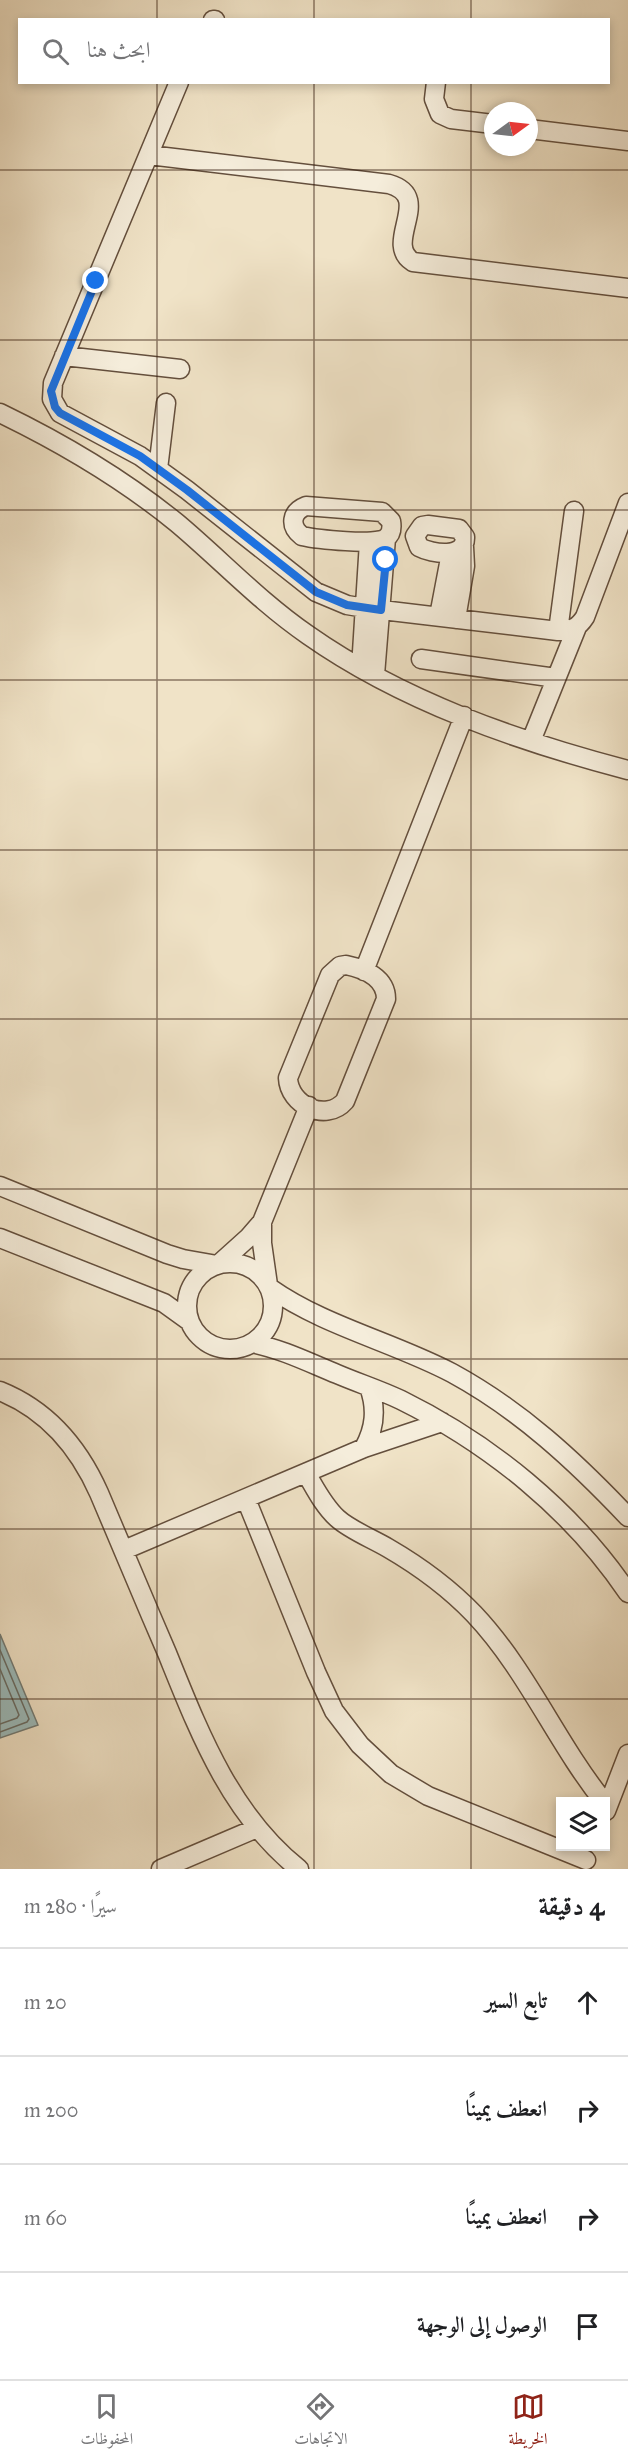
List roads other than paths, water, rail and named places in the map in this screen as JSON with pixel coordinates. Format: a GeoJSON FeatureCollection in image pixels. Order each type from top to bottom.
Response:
{"type":"FeatureCollection","features":[{"type":"Feature","properties":{"kind":"street"},"geometry":{"type":"LineString","coordinates":[[178,84],[51,391],[55,407],[60,413],[115,441],[158,469],[301,582],[331,599],[373,609],[570,631],[585,617],[628,503]]}},
{"type":"Feature","properties":{"kind":"street"},"geometry":{"type":"LineString","coordinates":[[436,84],[434,99],[437,110],[441,114],[451,119],[484,123]]}},
{"type":"Feature","properties":{"kind":"street"},"geometry":{"type":"LineString","coordinates":[[538,130],[628,141]]}},
{"type":"Feature","properties":{"kind":"street"},"geometry":{"type":"LineString","coordinates":[[148,155],[389,184],[397,187],[408,198],[409,206],[402,246],[403,253],[413,262],[628,288]]}},
{"type":"Feature","properties":{"kind":"street"},"geometry":{"type":"LineString","coordinates":[[64,356],[180,369]]}},
{"type":"Feature","properties":{"kind":"street"},"geometry":{"type":"LineString","coordinates":[[158,469],[166,403]]}},
{"type":"Feature","properties":{"kind":"street"},"geometry":{"type":"LineString","coordinates":[[0,413],[58,443],[119,480],[175,522],[254,595],[327,648],[368,672],[464,716],[531,741],[628,770]]}},
{"type":"Feature","properties":{"kind":"street"},"geometry":{"type":"LineString","coordinates":[[558,631],[574,511]]}},
{"type":"Feature","properties":{"kind":"street"},"geometry":{"type":"LineString","coordinates":[[368,672],[378,540]]}},
{"type":"Feature","properties":{"kind":"street"},"geometry":{"type":"LineString","coordinates":[[447,618],[466,560],[457,550]]}},
{"type":"Feature","properties":{"kind":"street"},"geometry":{"type":"LineString","coordinates":[[531,741],[576,627]]}},
{"type":"Feature","properties":{"kind":"street"},"geometry":{"type":"LineString","coordinates":[[421,658],[556,678]]}},
{"type":"Feature","properties":{"kind":"street"},"geometry":{"type":"LineString","coordinates":[[364,971],[464,716]]}},
{"type":"Feature","properties":{"kind":"street"},"geometry":{"type":"LineString","coordinates":[[346,965],[364,971],[379,980],[386,992],[386,999],[348,1095],[334,1111],[320,1112],[309,1106],[296,1100],[288,1086],[290,1070],[303,1038],[334,969],[346,965]]}},
{"type":"Feature","properties":{"kind":"street"},"geometry":{"type":"LineString","coordinates":[[189,1321],[187,1304],[191,1287],[202,1273],[218,1264],[249,1237],[262,1222],[309,1106]]}},
{"type":"Feature","properties":{"kind":"street"},"geometry":{"type":"LineString","coordinates":[[0,1186],[167,1254],[183,1259],[247,1266],[259,1274],[269,1287],[294,1304],[451,1373],[500,1402],[547,1437],[589,1475],[628,1517]]}},
{"type":"Feature","properties":{"kind":"street"},"geometry":{"type":"LineString","coordinates":[[0,1238],[164,1303],[189,1321],[200,1336],[215,1347],[228,1349],[240,1348],[252,1343],[264,1333],[271,1319],[273,1304],[262,1243],[262,1222]]}},
{"type":"Feature","properties":{"kind":"street"},"geometry":{"type":"LineString","coordinates":[[252,1343],[278,1350],[399,1400],[442,1422],[483,1449],[522,1478],[558,1511],[592,1546],[628,1593]]}},
{"type":"Feature","properties":{"kind":"street"},"geometry":{"type":"LineString","coordinates":[[364,1448],[374,1418],[369,1387]]}},
{"type":"Feature","properties":{"kind":"street"},"geometry":{"type":"LineString","coordinates":[[0,1391],[35,1410],[73,1447],[92,1477],[203,1741],[228,1786],[257,1828],[299,1869]]}},
{"type":"Feature","properties":{"kind":"street"},"geometry":{"type":"LineString","coordinates":[[124,1550],[364,1448],[442,1422]]}},
{"type":"Feature","properties":{"kind":"street"},"geometry":{"type":"LineString","coordinates":[[306,1473],[322,1500],[335,1516],[421,1569],[454,1595],[489,1630],[528,1684],[580,1770],[600,1797]]}},
{"type":"Feature","properties":{"kind":"street"},"geometry":{"type":"LineString","coordinates":[[246,1499],[325,1692],[334,1711],[360,1745],[391,1774],[428,1796],[587,1858]]}},
{"type":"Feature","properties":{"kind":"street"},"geometry":{"type":"LineString","coordinates":[[609,1797],[628,1754]]}},
{"type":"Feature","properties":{"kind":"street"},"geometry":{"type":"LineString","coordinates":[[161,1869],[257,1828]]}},
{"type":"Feature","properties":{"kind":"water"},"geometry":{"type":"Polygon","coordinates":[[[0,1634],[38,1725],[0,1738],[0,1634]]]}}]}
